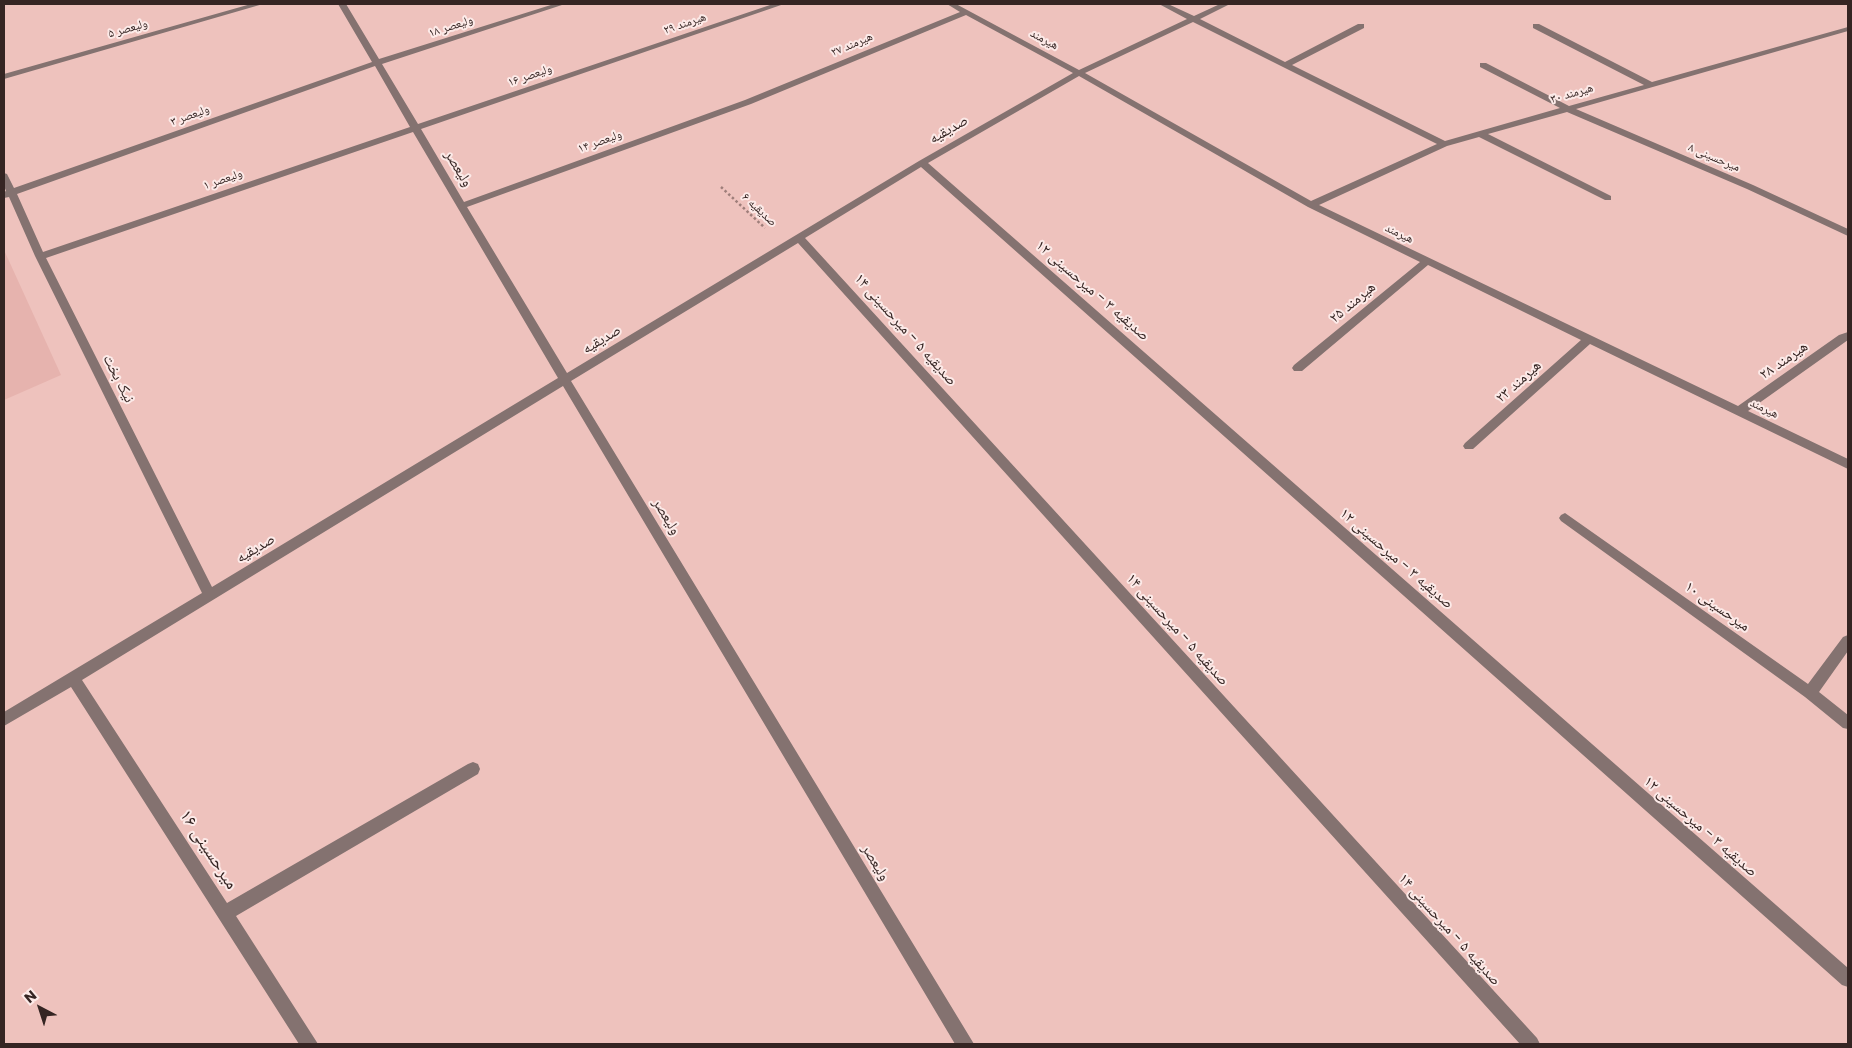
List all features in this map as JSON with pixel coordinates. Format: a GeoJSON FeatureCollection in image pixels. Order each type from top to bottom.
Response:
{"type":"FeatureCollection","features":[{"type":"Feature","properties":{"kind":"street","name":"ولیعصر ۵"},"geometry":{"type":"LineString","coordinates":[[4,77],[259,4]]}},
{"type":"Feature","properties":{"kind":"street","name":"ولیعصر"},"geometry":{"type":"LineString","coordinates":[[342,4],[565,380],[965,1044]]}},
{"type":"Feature","properties":{"kind":"street","name":"ولیعصر ۱۸"},"geometry":{"type":"LineString","coordinates":[[376,63],[561,4]]}},
{"type":"Feature","properties":{"kind":"street","name":"هیرمند ۲۹"},"geometry":{"type":"LineString","coordinates":[[653,47],[780,4]]}},
{"type":"Feature","properties":{"kind":"street","name":"هیرمند"},"geometry":{"type":"LineString","coordinates":[[951,4],[1079,73],[1311,206],[1848,464]]}},
{"type":"Feature","properties":{"kind":"street"},"geometry":{"type":"LineString","coordinates":[[1163,4],[1444,144]]}},
{"type":"Feature","properties":{"kind":"street","name":"صدیقیه"},"geometry":{"type":"LineString","coordinates":[[4,720],[922,163],[1079,73],[1226,4]]}},
{"type":"Feature","properties":{"kind":"street","name":"هیرمند ۲۷"},"geometry":{"type":"LineString","coordinates":[[748,102],[966,12]]}},
{"type":"Feature","properties":{"kind":"street"},"geometry":{"type":"LineString","coordinates":[[1285,64],[1361,26]]}},
{"type":"Feature","properties":{"kind":"street"},"geometry":{"type":"LineString","coordinates":[[1536,26],[1652,85]]}},
{"type":"Feature","properties":{"kind":"street","name":"هیرمند ۳۰"},"geometry":{"type":"LineString","coordinates":[[1311,206],[1444,144],[1848,29]]}},
{"type":"Feature","properties":{"kind":"street","name":"ولیعصر ۱۶"},"geometry":{"type":"LineString","coordinates":[[415,128],[653,47]]}},
{"type":"Feature","properties":{"kind":"street","name":"ولیعصر ۳"},"geometry":{"type":"LineString","coordinates":[[8,194],[376,63]]}},
{"type":"Feature","properties":{"kind":"street","name":"میرحسینی ۸"},"geometry":{"type":"LineString","coordinates":[[1483,66],[1568,109],[1750,187],[1848,233]]}},
{"type":"Feature","properties":{"kind":"street","name":"ولیعصر ۱۴"},"geometry":{"type":"LineString","coordinates":[[461,206],[748,102]]}},
{"type":"Feature","properties":{"kind":"street","name":"ولیعصر ۱"},"geometry":{"type":"LineString","coordinates":[[40,256],[415,128]]}},
{"type":"Feature","properties":{"kind":"street"},"geometry":{"type":"LineString","coordinates":[[1480,134],[1608,198]]}},
{"type":"Feature","properties":{"kind":"street","name":"صدیقیه ۳ - میرحسینی ۱۲"},"geometry":{"type":"LineString","coordinates":[[922,163],[1848,979]]}},
{"type":"Feature","properties":{"kind":"street","name":"نیک بخت"},"geometry":{"type":"LineString","coordinates":[[4,176],[8,194],[209,595]]}},
{"type":"Feature","properties":{"kind":"street","name":"صدیقیه ۵ - میرحسینی ۱۴"},"geometry":{"type":"LineString","coordinates":[[799,238],[1531,1044]]}},
{"type":"Feature","properties":{"kind":"street","name":"هیرمند ۲۵"},"geometry":{"type":"LineString","coordinates":[[1298,368],[1427,261]]}},
{"type":"Feature","properties":{"kind":"street","name":"هیرمند ۲۸"},"geometry":{"type":"LineString","coordinates":[[1739,411],[1848,336]]}},
{"type":"Feature","properties":{"kind":"street","name":"هیرمند ۲۳"},"geometry":{"type":"LineString","coordinates":[[1469,446],[1589,339]]}},
{"type":"Feature","properties":{"kind":"street","name":"میرحسینی ۱۰"},"geometry":{"type":"LineString","coordinates":[[1565,518],[1810,693],[1848,723]]}},
{"type":"Feature","properties":{"kind":"street"},"geometry":{"type":"LineString","coordinates":[[1810,693],[1848,641]]}},
{"type":"Feature","properties":{"kind":"street","name":"میرحسینی ۱۶"},"geometry":{"type":"LineString","coordinates":[[73,678],[309,1044]]}},
{"type":"Feature","properties":{"kind":"street"},"geometry":{"type":"LineString","coordinates":[[225,913],[473,769]]}},
{"type":"Feature","properties":{"kind":"path","name":"صدیقیه ۶"},"geometry":{"type":"LineString","coordinates":[[721,187],[785,246]]}},
{"type":"Feature","properties":{"kind":"shaded area"},"geometry":{"type":"Polygon","coordinates":[[[4,250],[61,375],[4,400],[4,250]]]}}]}
